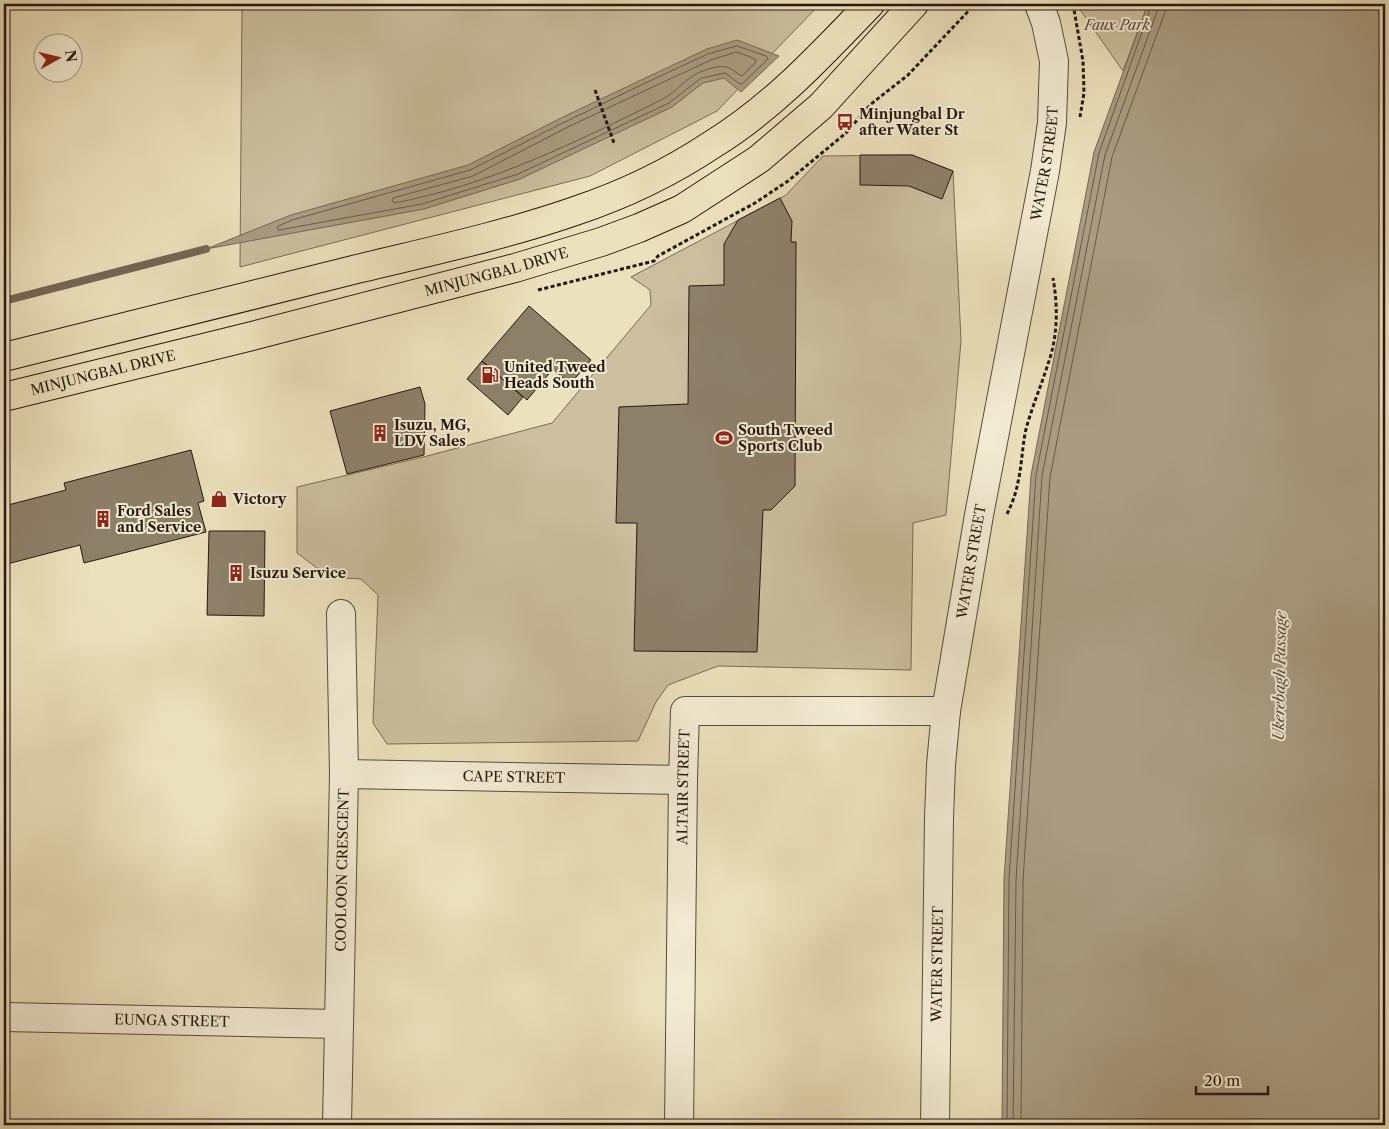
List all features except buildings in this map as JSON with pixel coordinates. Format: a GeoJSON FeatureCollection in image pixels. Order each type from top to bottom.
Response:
{"type":"FeatureCollection","features":[{"type":"Feature","properties":{"kind":"main road"},"geometry":{"type":"LineString","coordinates":[[4,357],[494,236],[585,208],[648,182],[705,150],[740,127],[769,104],[830,46],[870,4]]}},
{"type":"Feature","properties":{"kind":"main road","name":"MINJUNGBAL DRIVE"},"geometry":{"type":"LineString","coordinates":[[4,397],[265,333],[515,268],[601,242],[639,228],[682,209],[759,160],[820,106],[914,4]]}},
{"type":"Feature","properties":{"kind":"street","name":"WATER STREET"},"geometry":{"type":"LineString","coordinates":[[935,1125],[941,765],[946,711],[979,515],[1045,171],[1052,123],[1054,62],[1046,23],[1038,4]]}},
{"type":"Feature","properties":{"kind":"street","name":"COOLOON CRESCENT"},"geometry":{"type":"LineString","coordinates":[[337,1125],[344,774],[341,614]]}},
{"type":"Feature","properties":{"kind":"street","name":"ALTAIR STREET"},"geometry":{"type":"LineString","coordinates":[[679,1125],[685,711],[946,711]]}},
{"type":"Feature","properties":{"kind":"street","name":"CAPE STREET"},"geometry":{"type":"LineString","coordinates":[[344,774],[683,780]]}},
{"type":"Feature","properties":{"kind":"street","name":"EUNGA STREET"},"geometry":{"type":"LineString","coordinates":[[4,1017],[338,1024]]}},
{"type":"Feature","properties":{"kind":"path"},"geometry":{"type":"LineString","coordinates":[[595,90],[614,143]]}},
{"type":"Feature","properties":{"kind":"green space"},"geometry":{"type":"Polygon","coordinates":[[[242,4],[820,4],[717,111],[590,176],[240,267],[242,4]]]}},
{"type":"Feature","properties":{"kind":"green space","name":"Faux Park"},"geometry":{"type":"Polygon","coordinates":[[[1076,4],[1148,4],[1123,71],[1076,4]]]}},
{"type":"Feature","properties":{"kind":"green space","name":"South Tweed Sports Club"},"geometry":{"type":"Polygon","coordinates":[[[912,155],[953,171],[961,341],[946,515],[913,523],[911,670],[718,666],[668,685],[656,702],[638,741],[387,744],[373,723],[378,595],[361,579],[329,577],[297,553],[297,487],[427,456],[552,423],[651,305],[650,290],[631,277],[786,195],[823,156],[912,155]]]}},
{"type":"Feature","properties":{"kind":"water","name":"Ukerebagh Passage"},"geometry":{"type":"Polygon","coordinates":[[[1148,4],[1385,4],[1385,1125],[1002,1125],[1004,879],[1031,475],[1094,152],[1148,4]]]}},
{"type":"Feature","properties":{"kind":"water"},"geometry":{"type":"Polygon","coordinates":[[[737,40],[779,56],[741,92],[724,78],[703,83],[672,107],[520,179],[424,209],[206,249],[291,215],[468,165],[563,117],[707,49],[737,40]]]}},
{"type":"Feature","properties":{"kind":"waterway"},"geometry":{"type":"LineString","coordinates":[[4,301],[206,249]]}},
{"type":"Feature","properties":{"kind":"place","name":"Minjungbal Dr after Water St"},"geometry":{"type":"Point","coordinates":[845,122]}},
{"type":"Feature","properties":{"kind":"place","name":"United Tweed Heads South"},"geometry":{"type":"Point","coordinates":[490,375]}},
{"type":"Feature","properties":{"kind":"place","name":"Isuzu, MG, LDV Sales"},"geometry":{"type":"Point","coordinates":[380,433]}},
{"type":"Feature","properties":{"kind":"place","name":"South Tweed Sports Club"},"geometry":{"type":"Point","coordinates":[724,438]}},
{"type":"Feature","properties":{"kind":"place","name":"Victory"},"geometry":{"type":"Point","coordinates":[219,499]}},
{"type":"Feature","properties":{"kind":"place","name":"Ford Sales and Service"},"geometry":{"type":"Point","coordinates":[103,519]}},
{"type":"Feature","properties":{"kind":"place","name":"Isuzu Service"},"geometry":{"type":"Point","coordinates":[236,573]}}]}
